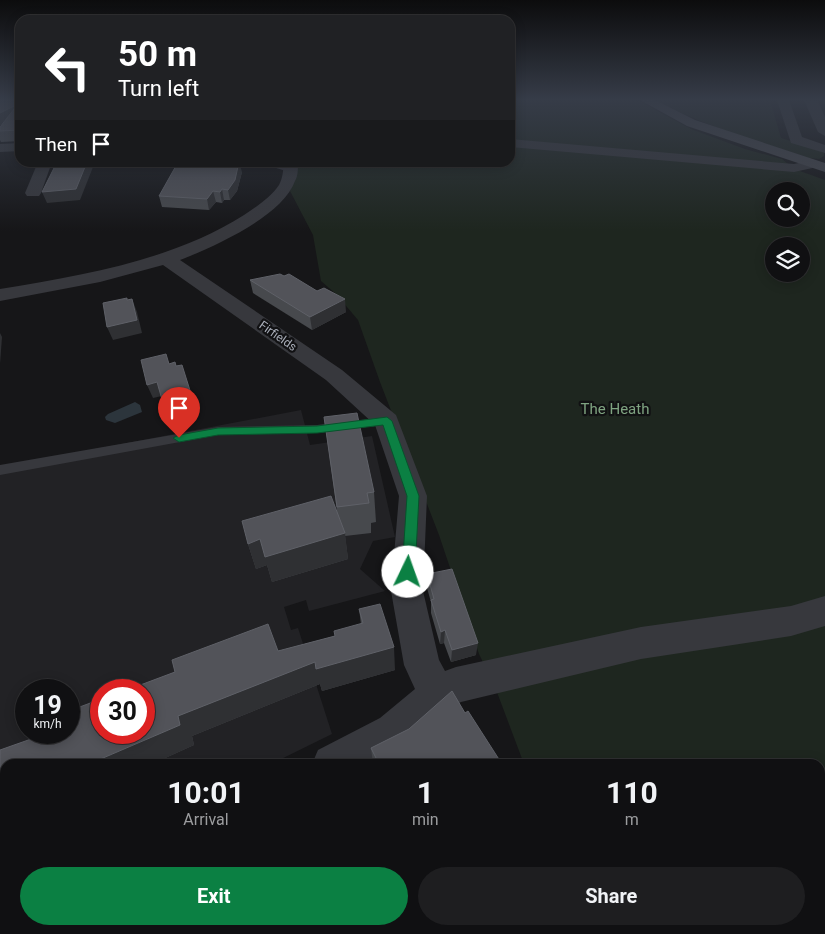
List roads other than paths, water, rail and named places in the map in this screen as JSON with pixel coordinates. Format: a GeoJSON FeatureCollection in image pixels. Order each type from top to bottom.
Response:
{"type":"FeatureCollection","features":[{"type":"Feature","properties":{"kind":"main road"},"geometry":{"type":"LineString","coordinates":[[754,144],[819,165]]}},
{"type":"Feature","properties":{"kind":"street"},"geometry":{"type":"LineString","coordinates":[[517,144],[794,168],[819,165]]}},
{"type":"Feature","properties":{"kind":"street"},"geometry":{"type":"LineString","coordinates":[[808,144],[825,149]]}},
{"type":"Feature","properties":{"kind":"street"},"geometry":{"type":"LineString","coordinates":[[0,148],[15,147]]}},
{"type":"Feature","properties":{"kind":"street"},"geometry":{"type":"LineString","coordinates":[[33,193],[43,167]]}},
{"type":"Feature","properties":{"kind":"street"},"geometry":{"type":"LineString","coordinates":[[0,295],[86,279],[165,258],[239,227],[270,204],[287,184],[290,167]]}},
{"type":"Feature","properties":{"kind":"street","name":"Firfields"},"geometry":{"type":"LineString","coordinates":[[165,258],[334,375],[387,421]]}},
{"type":"Feature","properties":{"kind":"street"},"geometry":{"type":"LineString","coordinates":[[387,421],[413,496],[407,591],[422,665],[438,694]]}},
{"type":"Feature","properties":{"kind":"street"},"geometry":{"type":"LineString","coordinates":[[342,759],[394,732],[438,694],[456,685],[640,644],[791,621],[825,611]]}},
{"type":"Feature","properties":{"kind":"lane"},"geometry":{"type":"LineString","coordinates":[[0,470],[218,432],[317,430],[387,421]]}},
{"type":"Feature","properties":{"kind":"park label","name":"The Heath"},"geometry":{"type":"Point","coordinates":[615,409]}}]}
